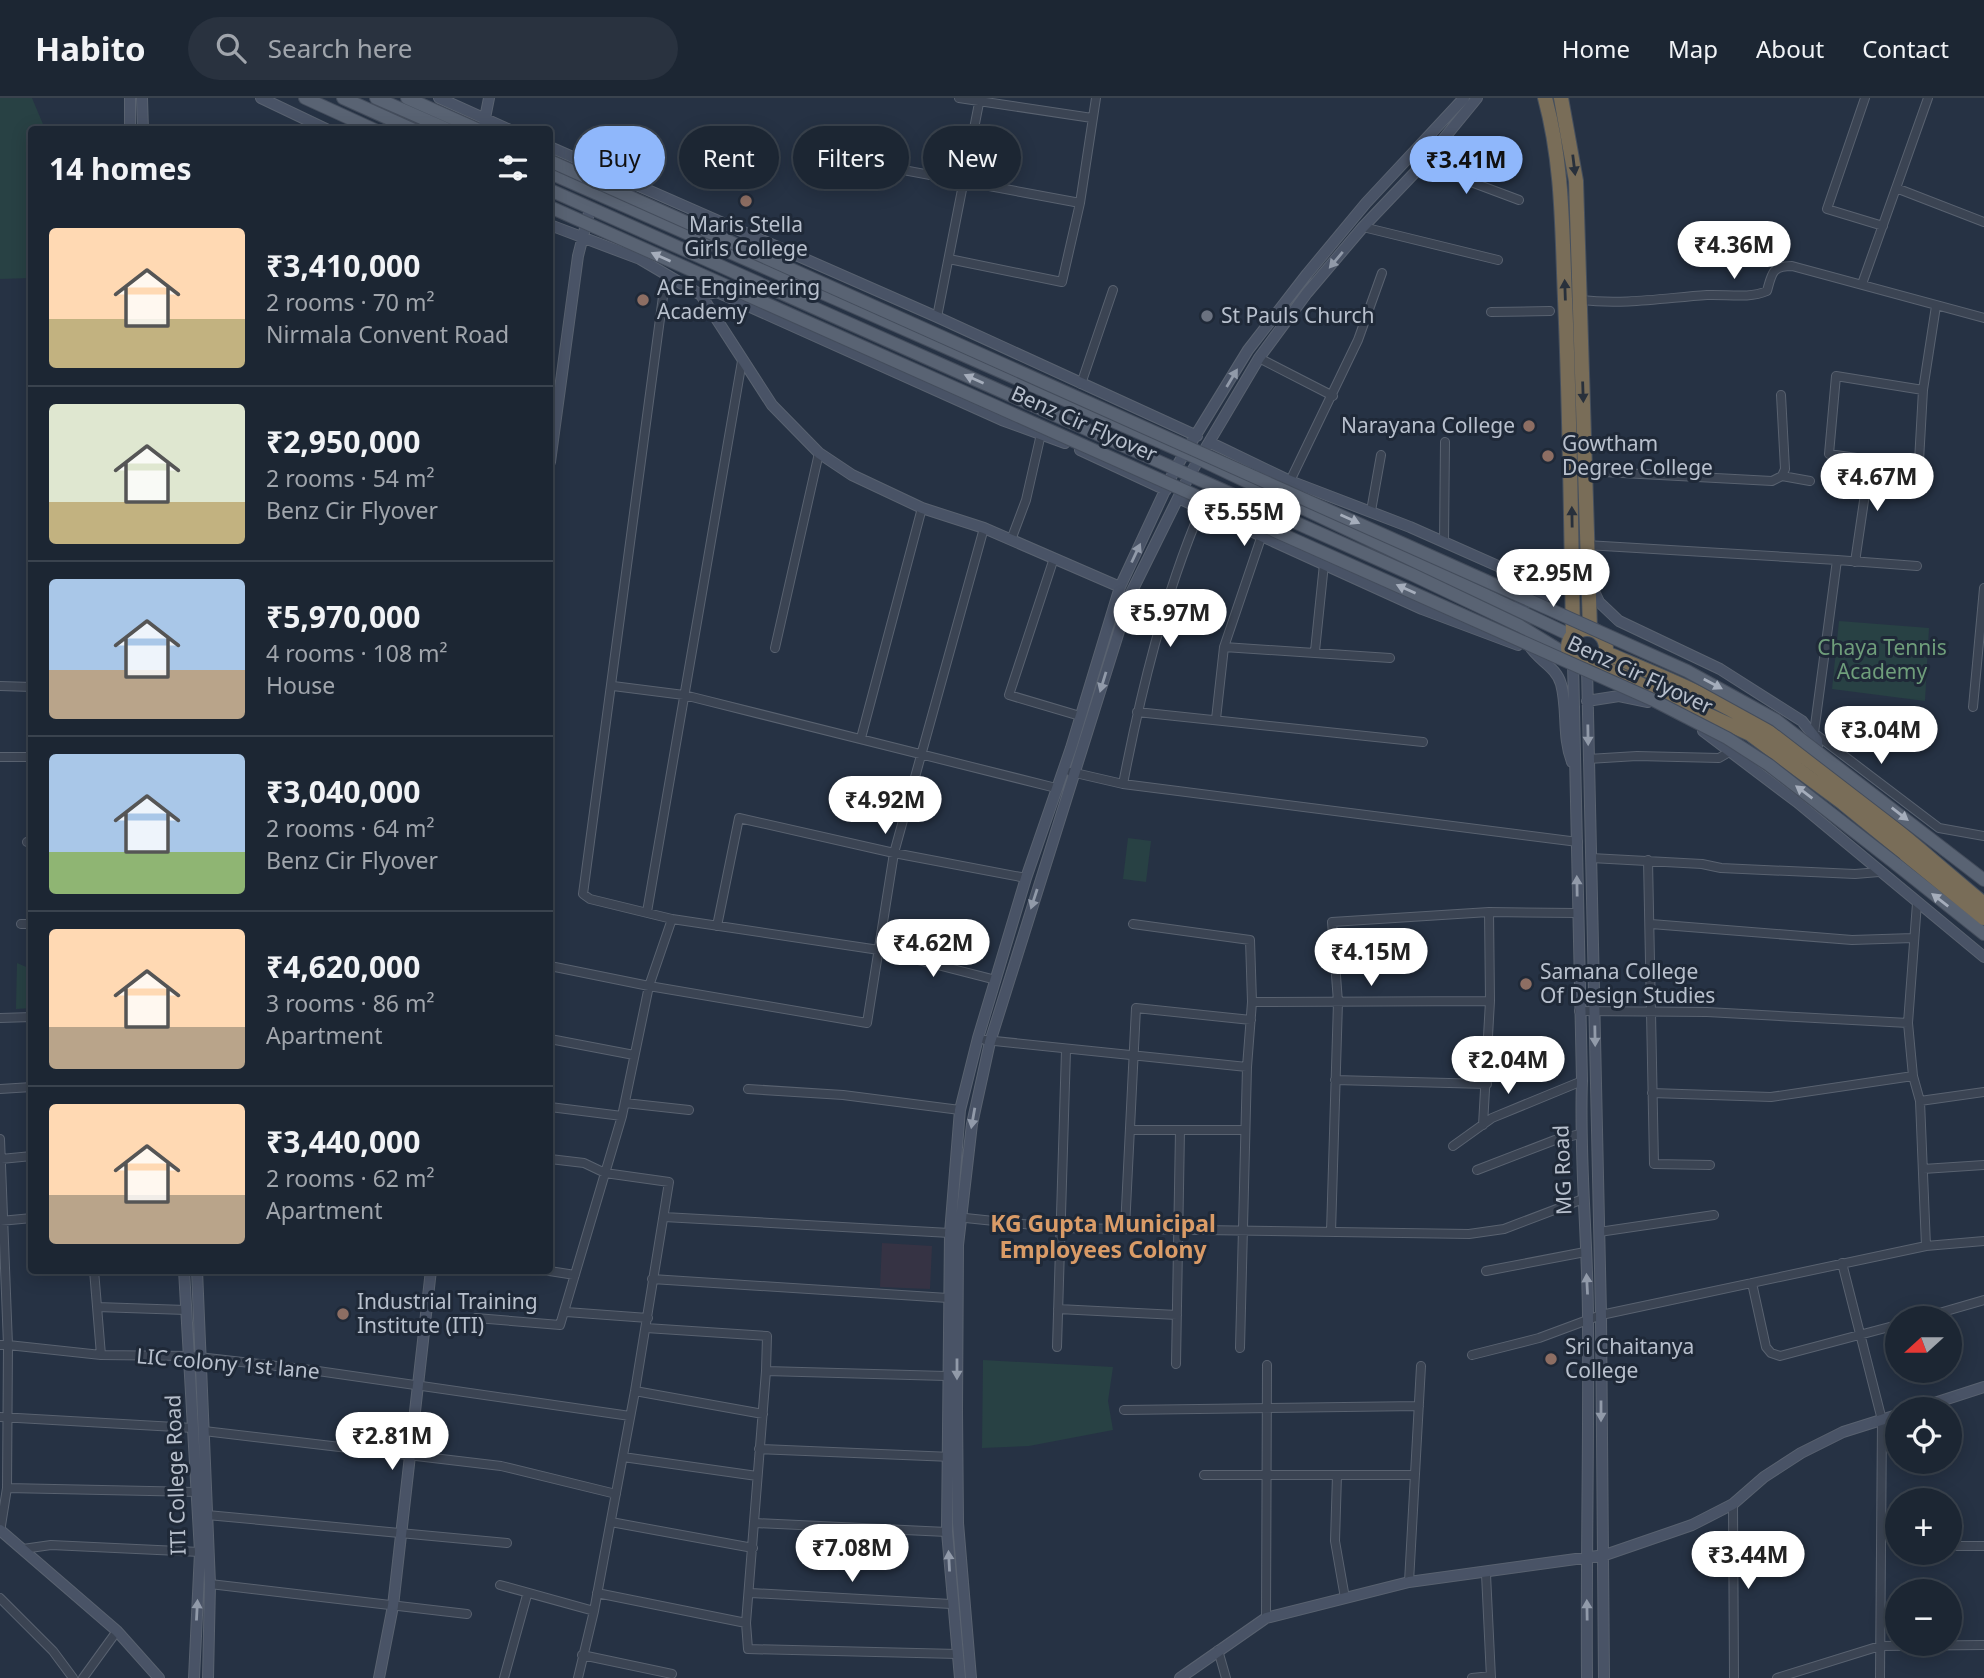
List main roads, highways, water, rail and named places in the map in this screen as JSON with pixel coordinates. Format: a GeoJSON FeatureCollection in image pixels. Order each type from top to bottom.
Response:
{"type":"FeatureCollection","features":[{"type":"Feature","properties":{"kind":"highway"},"geometry":{"type":"LineString","coordinates":[[1545,98],[1556,146],[1563,232],[1579,577],[1590,629],[1603,638],[1587,660]]}},
{"type":"Feature","properties":{"kind":"highway"},"geometry":{"type":"LineString","coordinates":[[1562,98],[1572,149],[1578,232],[1585,471],[1586,545],[1572,635],[1587,660],[1750,734],[1843,803],[1984,918]]}},
{"type":"Feature","properties":{"kind":"highway"},"geometry":{"type":"LineString","coordinates":[[1563,232],[1578,232]]}},
{"type":"Feature","properties":{"kind":"highway"},"geometry":{"type":"LineString","coordinates":[[1572,635],[1590,629]]}},
{"type":"Feature","properties":{"kind":"highway"},"geometry":{"type":"LineString","coordinates":[[1587,660],[1674,682],[1749,720],[1816,768],[1984,904]]}},
{"type":"Feature","properties":{"kind":"main road"},"geometry":{"type":"LineString","coordinates":[[304,98],[366,126]]}},
{"type":"Feature","properties":{"kind":"main road"},"geometry":{"type":"LineString","coordinates":[[343,98],[405,126]]}},
{"type":"Feature","properties":{"kind":"main road"},"geometry":{"type":"LineString","coordinates":[[376,98],[440,126]]}},
{"type":"Feature","properties":{"kind":"main road"},"geometry":{"type":"LineString","coordinates":[[407,98],[482,126]]}},
{"type":"Feature","properties":{"kind":"main road","name":"Benz Cir Flyover"},"geometry":{"type":"LineString","coordinates":[[553,162],[1687,671],[1776,720],[1984,880]]}},
{"type":"Feature","properties":{"kind":"main road"},"geometry":{"type":"LineString","coordinates":[[553,174],[1199,459],[1572,635]]}},
{"type":"Feature","properties":{"kind":"main road"},"geometry":{"type":"LineString","coordinates":[[553,191],[1175,469],[1520,626],[1587,660]]}},
{"type":"Feature","properties":{"kind":"main road","name":"Benz Cir Flyover"},"geometry":{"type":"LineString","coordinates":[[553,208],[1653,699],[1727,738],[1769,765],[1984,934]]}},
{"type":"Feature","properties":{"kind":"place","name":"Maris Stella Girls College"},"geometry":{"type":"Point","coordinates":[746,201]}},
{"type":"Feature","properties":{"kind":"place","name":"ACE Engineering Academy"},"geometry":{"type":"Point","coordinates":[643,300]}},
{"type":"Feature","properties":{"kind":"place","name":"St Pauls Church"},"geometry":{"type":"Point","coordinates":[1207,316]}},
{"type":"Feature","properties":{"kind":"place","name":"Narayana College"},"geometry":{"type":"Point","coordinates":[1529,426]}},
{"type":"Feature","properties":{"kind":"place","name":"Gowtham Degree College"},"geometry":{"type":"Point","coordinates":[1548,456]}},
{"type":"Feature","properties":{"kind":"place","name":"Samana College Of Design Studies"},"geometry":{"type":"Point","coordinates":[1526,984]}},
{"type":"Feature","properties":{"kind":"place","name":"Industrial Training Institute (ITI)"},"geometry":{"type":"Point","coordinates":[343,1314]}},
{"type":"Feature","properties":{"kind":"place","name":"Sri Chaitanya College"},"geometry":{"type":"Point","coordinates":[1551,1359]}},
{"type":"Feature","properties":{"kind":"district","name":"KG Gupta Municipal Employees Colony"},"geometry":{"type":"Point","coordinates":[1103,1237]}},
{"type":"Feature","properties":{"kind":"park label","name":"Chaya Tennis Academy"},"geometry":{"type":"Point","coordinates":[1882,660]}}]}
